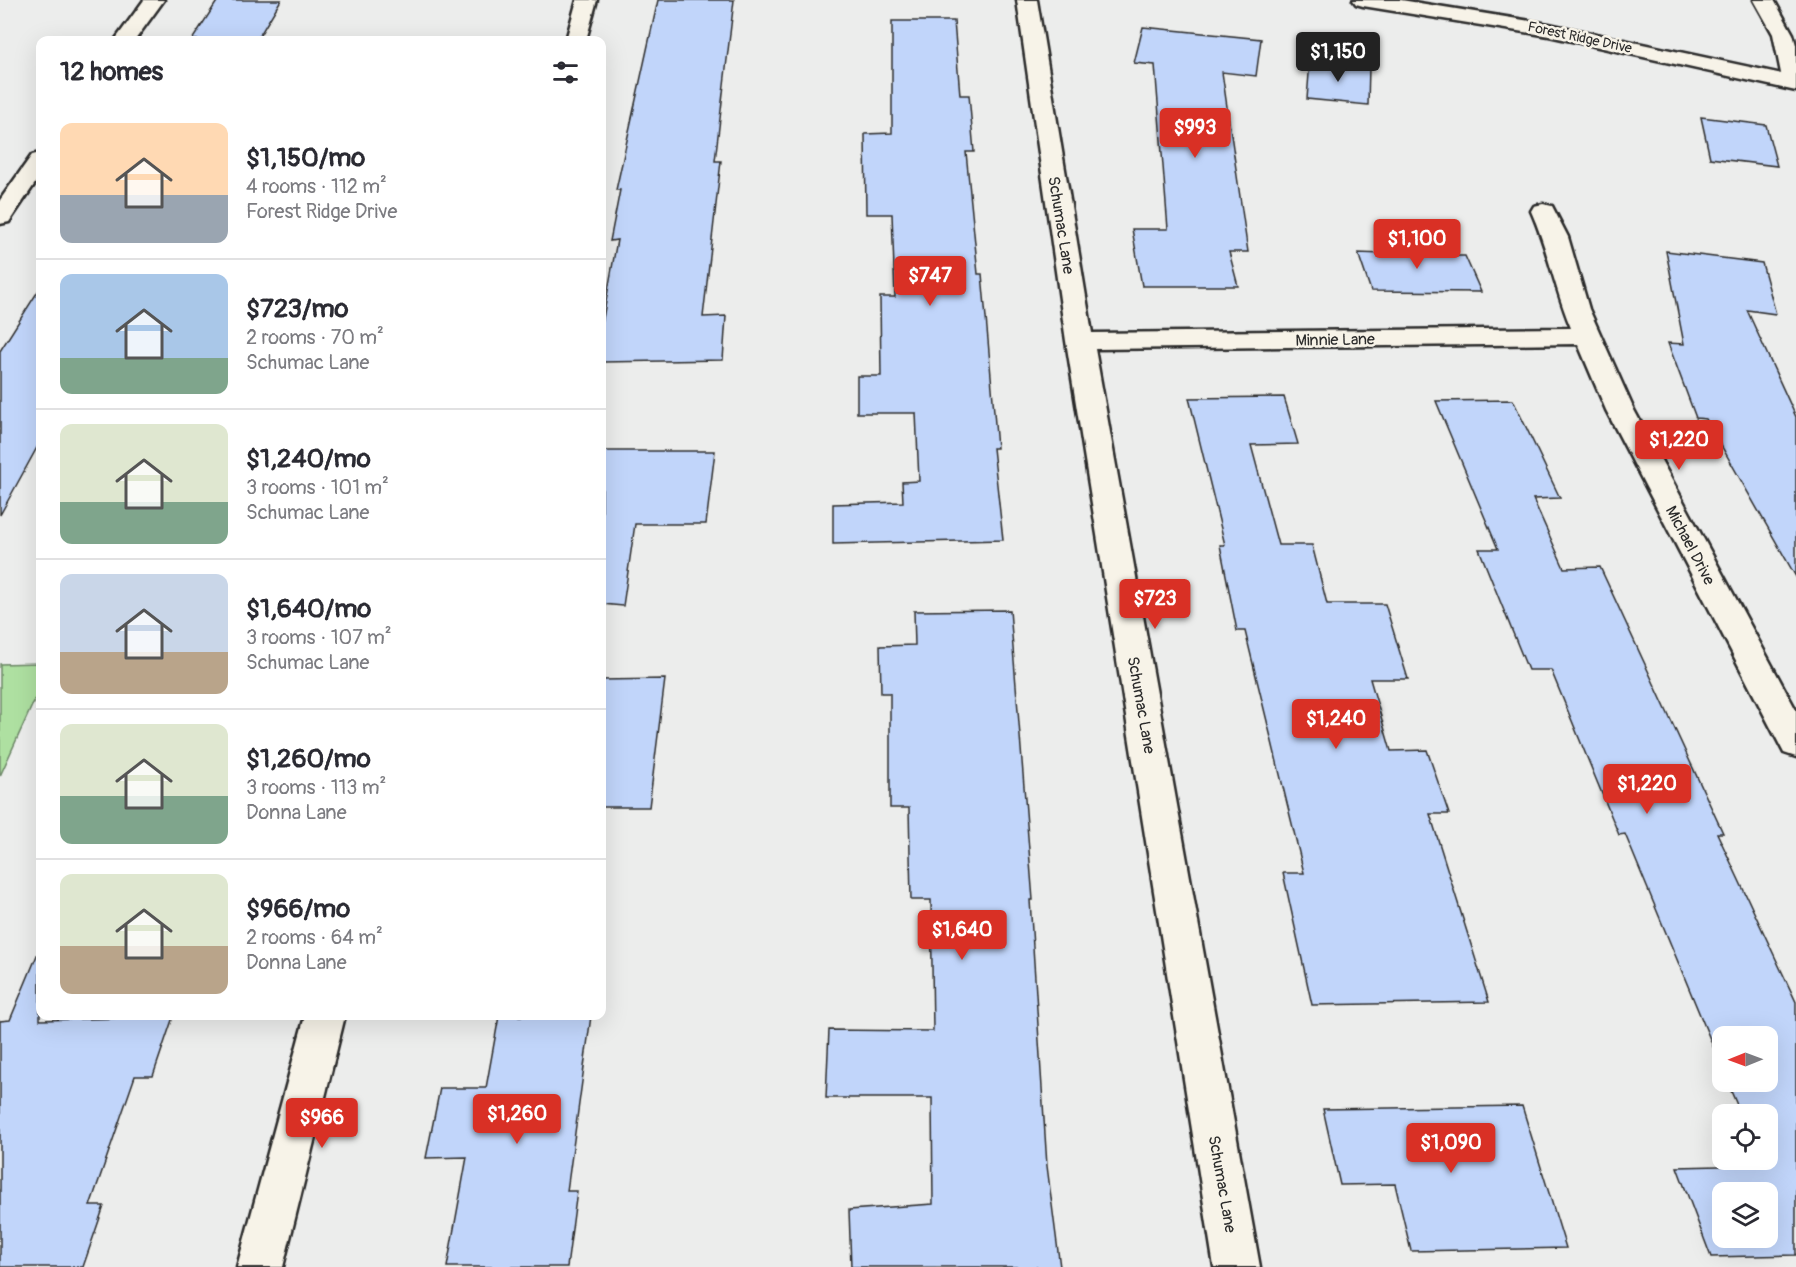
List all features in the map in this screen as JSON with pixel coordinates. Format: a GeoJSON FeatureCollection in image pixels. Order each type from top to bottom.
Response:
{"type":"FeatureCollection","features":[{"type":"Feature","properties":{"kind":"street"},"geometry":{"type":"LineString","coordinates":[[128,36],[154,0]]}},
{"type":"Feature","properties":{"kind":"street"},"geometry":{"type":"LineString","coordinates":[[577,36],[587,0]]}},
{"type":"Feature","properties":{"kind":"street","name":"Schumac Lane"},"geometry":{"type":"LineString","coordinates":[[1027,0],[1080,341],[1237,1267]]}},
{"type":"Feature","properties":{"kind":"street"},"geometry":{"type":"LineString","coordinates":[[1764,0],[1783,34],[1795,83]]}},
{"type":"Feature","properties":{"kind":"street","name":"Forest Ridge Drive"},"geometry":{"type":"LineString","coordinates":[[1372,1],[1550,30],[1795,83]]}},
{"type":"Feature","properties":{"kind":"street"},"geometry":{"type":"LineString","coordinates":[[0,217],[36,166]]}},
{"type":"Feature","properties":{"kind":"street","name":"Michael Drive"},"geometry":{"type":"LineString","coordinates":[[1543,211],[1555,237],[1576,309],[1620,410],[1791,725]]}},
{"type":"Feature","properties":{"kind":"street","name":"Minnie Lane"},"geometry":{"type":"LineString","coordinates":[[1080,341],[1589,336]]}},
{"type":"Feature","properties":{"kind":"street"},"geometry":{"type":"LineString","coordinates":[[260,1267],[324,1020]]}},
{"type":"Feature","properties":{"kind":"green space"},"geometry":{"type":"Polygon","coordinates":[[[36,663],[36,697],[0,776],[0,664],[36,663]]]}},
{"type":"Feature","properties":{"kind":"building"},"geometry":{"type":"Polygon","coordinates":[[[218,0],[281,0],[259,36],[195,36],[218,0]]]}},
{"type":"Feature","properties":{"kind":"building"},"geometry":{"type":"Polygon","coordinates":[[[658,0],[734,0],[715,161],[721,161],[703,317],[726,316],[723,360],[606,362],[606,302],[617,240],[610,241],[620,190],[616,190],[658,0]]]}},
{"type":"Feature","properties":{"kind":"building"},"geometry":{"type":"Polygon","coordinates":[[[892,21],[954,21],[960,95],[969,95],[974,152],[966,152],[978,274],[982,274],[997,448],[993,448],[1003,540],[833,544],[833,504],[903,502],[902,482],[919,481],[916,413],[857,413],[857,376],[881,376],[880,297],[895,297],[892,214],[866,214],[865,134],[892,133],[892,21]]]}},
{"type":"Feature","properties":{"kind":"building"},"geometry":{"type":"Polygon","coordinates":[[[1143,27],[1261,39],[1256,76],[1222,72],[1248,252],[1229,252],[1238,286],[1142,286],[1132,229],[1168,229],[1155,65],[1134,63],[1143,27]]]}},
{"type":"Feature","properties":{"kind":"building"},"geometry":{"type":"Polygon","coordinates":[[[1310,61],[1369,67],[1368,105],[1307,99],[1310,61]]]}},
{"type":"Feature","properties":{"kind":"building"},"geometry":{"type":"Polygon","coordinates":[[[1701,117],[1766,125],[1777,166],[1710,158],[1701,117]]]}},
{"type":"Feature","properties":{"kind":"building"},"geometry":{"type":"Polygon","coordinates":[[[1381,243],[1430,243],[1435,256],[1465,256],[1481,292],[1371,291],[1358,253],[1384,254],[1381,243]]]}},
{"type":"Feature","properties":{"kind":"building"},"geometry":{"type":"Polygon","coordinates":[[[1666,251],[1762,263],[1776,314],[1747,310],[1796,417],[1796,577],[1706,419],[1696,418],[1668,343],[1684,344],[1666,251]]]}},
{"type":"Feature","properties":{"kind":"building"},"geometry":{"type":"Polygon","coordinates":[[[36,294],[36,449],[0,515],[0,351],[36,294]]]}},
{"type":"Feature","properties":{"kind":"building"},"geometry":{"type":"Polygon","coordinates":[[[1284,397],[1298,444],[1251,445],[1278,545],[1312,545],[1327,604],[1385,604],[1408,679],[1370,679],[1391,751],[1427,750],[1449,814],[1430,814],[1489,1002],[1312,1005],[1283,873],[1304,873],[1245,631],[1237,631],[1220,545],[1225,545],[1189,398],[1284,397]]]}},
{"type":"Feature","properties":{"kind":"building"},"geometry":{"type":"Polygon","coordinates":[[[1513,400],[1560,498],[1533,499],[1564,568],[1600,567],[1723,833],[1717,833],[1796,1002],[1796,1255],[1711,1257],[1677,1167],[1712,1166],[1712,1170],[1778,1170],[1778,1104],[1737,1104],[1731,1092],[1778,1092],[1778,1026],[1712,1026],[1712,1044],[1625,834],[1619,835],[1551,670],[1528,670],[1479,549],[1498,549],[1436,401],[1513,400]]]}},
{"type":"Feature","properties":{"kind":"building"},"geometry":{"type":"Polygon","coordinates":[[[606,451],[715,451],[706,524],[635,524],[623,606],[606,604],[606,451]]]}},
{"type":"Feature","properties":{"kind":"building"},"geometry":{"type":"Polygon","coordinates":[[[1010,610],[1033,900],[1030,900],[1047,1166],[1060,1267],[851,1267],[849,1210],[933,1204],[932,1098],[826,1098],[829,1030],[933,1031],[931,900],[911,900],[909,808],[890,808],[890,693],[881,693],[880,646],[915,645],[914,611],[1010,610]]]}},
{"type":"Feature","properties":{"kind":"building"},"geometry":{"type":"Polygon","coordinates":[[[665,679],[649,807],[606,807],[606,680],[665,679]]]}},
{"type":"Feature","properties":{"kind":"building"},"geometry":{"type":"Polygon","coordinates":[[[36,958],[36,1020],[172,1020],[153,1076],[135,1076],[90,1206],[104,1206],[83,1267],[0,1267],[0,1021],[10,1020],[36,958]]]}},
{"type":"Feature","properties":{"kind":"building"},"geometry":{"type":"Polygon","coordinates":[[[498,1020],[590,1020],[567,1191],[577,1191],[567,1267],[447,1267],[467,1157],[426,1158],[440,1088],[486,1088],[498,1020]]]}},
{"type":"Feature","properties":{"kind":"building"},"geometry":{"type":"Polygon","coordinates":[[[1522,1106],[1566,1248],[1411,1251],[1395,1184],[1340,1185],[1323,1109],[1522,1106]]]}}]}
